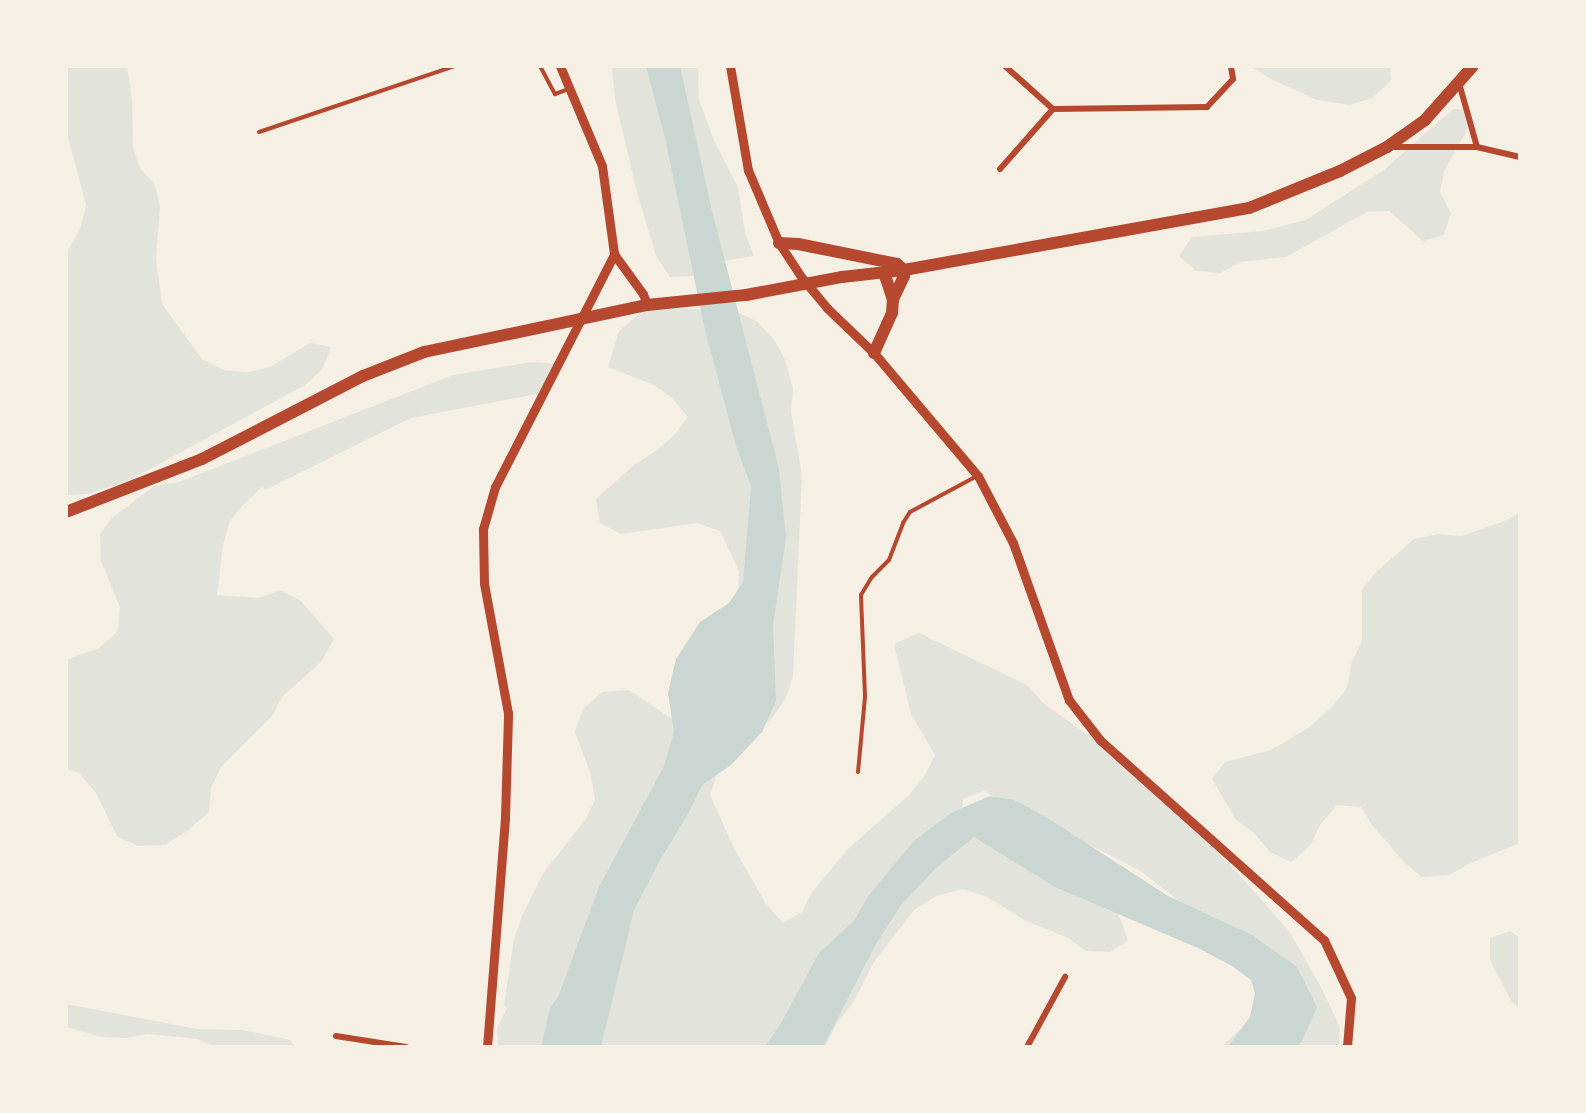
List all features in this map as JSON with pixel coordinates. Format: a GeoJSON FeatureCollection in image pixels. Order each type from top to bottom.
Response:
{"type":"FeatureCollection","features":[{"type":"Feature","properties":{"kind":"main road"},"geometry":{"type":"LineString","coordinates":[[66,512],[202,459],[363,376],[424,352],[611,315],[647,305],[746,295],[842,277],[904,270],[1249,208],[1340,171],[1387,147],[1425,120],[1473,66]]}},
{"type":"Feature","properties":{"kind":"main road"},"geometry":{"type":"LineString","coordinates":[[778,243],[798,243],[884,260],[897,264],[904,270]]}},
{"type":"Feature","properties":{"kind":"main road"},"geometry":{"type":"LineString","coordinates":[[874,353],[889,324],[893,300],[901,286],[904,270]]}},
{"type":"Feature","properties":{"kind":"main road"},"geometry":{"type":"LineString","coordinates":[[884,272],[893,300]]}},
{"type":"Feature","properties":{"kind":"street"},"geometry":{"type":"LineString","coordinates":[[560,66],[602,166],[614,254],[643,294],[647,305]]}},
{"type":"Feature","properties":{"kind":"street"},"geometry":{"type":"LineString","coordinates":[[730,66],[748,170],[778,243],[802,278],[827,308],[874,353],[978,476],[1013,543],[1069,700],[1100,740],[1324,940],[1352,998],[1347,1047]]}},
{"type":"Feature","properties":{"kind":"street"},"geometry":{"type":"LineString","coordinates":[[1005,66],[1053,109],[1207,107],[1233,79],[1231,66]]}},
{"type":"Feature","properties":{"kind":"street"},"geometry":{"type":"LineString","coordinates":[[1459,83],[1477,147]]}},
{"type":"Feature","properties":{"kind":"street"},"geometry":{"type":"LineString","coordinates":[[1000,169],[1053,109]]}},
{"type":"Feature","properties":{"kind":"street"},"geometry":{"type":"LineString","coordinates":[[1387,147],[1477,147],[1520,157]]}},
{"type":"Feature","properties":{"kind":"street"},"geometry":{"type":"LineString","coordinates":[[487,1047],[505,817],[508,713],[484,583],[483,530],[495,487],[614,254]]}},
{"type":"Feature","properties":{"kind":"street"},"geometry":{"type":"LineString","coordinates":[[1027,1047],[1065,977]]}},
{"type":"Feature","properties":{"kind":"street"},"geometry":{"type":"LineString","coordinates":[[336,1036],[406,1047]]}},
{"type":"Feature","properties":{"kind":"lane"},"geometry":{"type":"LineString","coordinates":[[259,132],[454,66]]}},
{"type":"Feature","properties":{"kind":"lane"},"geometry":{"type":"LineString","coordinates":[[540,66],[555,94],[571,89]]}},
{"type":"Feature","properties":{"kind":"lane"},"geometry":{"type":"LineString","coordinates":[[858,772],[865,696],[861,595],[872,577],[889,560],[903,523],[910,512],[978,476]]}},
{"type":"Feature","properties":{"kind":"shaded area"},"geometry":{"type":"Polygon","coordinates":[[[66,66],[127,66],[132,99],[133,148],[140,168],[155,185],[160,207],[156,259],[162,304],[202,359],[224,370],[248,372],[270,367],[310,343],[331,347],[322,370],[305,385],[128,481],[88,494],[66,495],[66,253],[80,229],[86,205],[68,137],[66,66]]]}},
{"type":"Feature","properties":{"kind":"shaded area"},"geometry":{"type":"Polygon","coordinates":[[[612,66],[698,66],[699,100],[715,143],[738,187],[745,233],[754,256],[711,263],[692,276],[670,277],[656,256],[637,192],[615,99],[612,66]]]}},
{"type":"Feature","properties":{"kind":"shaded area"},"geometry":{"type":"Polygon","coordinates":[[[646,66],[680,66],[712,211],[779,469],[786,538],[773,625],[776,701],[762,732],[731,765],[702,785],[634,910],[601,1047],[541,1047],[550,1008],[558,997],[599,887],[664,766],[674,732],[668,693],[676,659],[700,622],[729,603],[743,582],[751,486],[736,446],[705,330],[665,138],[646,66]]]}},
{"type":"Feature","properties":{"kind":"shaded area"},"geometry":{"type":"Polygon","coordinates":[[[1250,66],[1390,66],[1391,81],[1372,98],[1350,105],[1317,100],[1271,79],[1250,66]]]}},
{"type":"Feature","properties":{"kind":"shaded area"},"geometry":{"type":"Polygon","coordinates":[[[1453,109],[1471,110],[1466,132],[1444,171],[1440,192],[1451,213],[1444,235],[1423,241],[1389,211],[1367,212],[1286,257],[1241,262],[1220,273],[1196,271],[1179,256],[1192,237],[1263,231],[1306,220],[1385,169],[1453,109]]]}},
{"type":"Feature","properties":{"kind":"shaded area"},"geometry":{"type":"Polygon","coordinates":[[[665,307],[737,312],[758,322],[775,341],[785,360],[793,388],[791,412],[802,475],[793,677],[785,700],[772,718],[731,754],[718,771],[710,795],[734,848],[766,904],[783,923],[802,912],[812,892],[848,849],[909,795],[925,775],[935,755],[911,714],[894,644],[919,633],[1027,685],[1044,704],[1087,734],[1108,744],[1170,797],[1289,931],[1321,987],[1340,1027],[1339,1047],[1221,1047],[1243,1027],[1270,993],[1173,896],[1139,870],[984,791],[963,799],[961,823],[1110,901],[1121,920],[1128,941],[1110,952],[1086,951],[1068,938],[1024,920],[987,897],[963,889],[936,896],[914,910],[874,962],[853,1003],[837,1023],[825,1047],[498,1047],[497,1028],[507,1008],[504,1005],[514,939],[522,916],[542,875],[585,820],[595,800],[591,775],[575,732],[583,709],[602,692],[629,690],[684,727],[738,595],[739,571],[720,531],[697,523],[621,534],[600,523],[596,499],[634,465],[656,451],[675,434],[688,417],[672,398],[654,385],[608,367],[619,331],[641,312],[665,307]]]}},
{"type":"Feature","properties":{"kind":"shaded area"},"geometry":{"type":"Polygon","coordinates":[[[532,362],[556,364],[542,393],[411,418],[265,490],[262,487],[244,504],[230,521],[223,545],[217,595],[259,598],[280,590],[301,601],[334,639],[321,662],[283,696],[272,716],[221,767],[211,788],[209,812],[187,831],[165,845],[138,846],[117,836],[96,793],[79,773],[66,769],[66,660],[99,648],[118,631],[120,607],[101,561],[100,534],[113,517],[154,486],[179,482],[453,375],[532,362]]]}},
{"type":"Feature","properties":{"kind":"shaded area"},"geometry":{"type":"Polygon","coordinates":[[[1520,512],[1520,843],[1468,864],[1450,875],[1422,877],[1405,863],[1372,825],[1361,807],[1337,805],[1320,825],[1310,846],[1291,862],[1270,852],[1254,833],[1236,820],[1212,779],[1225,762],[1271,750],[1308,728],[1331,708],[1347,688],[1352,661],[1362,641],[1362,590],[1375,573],[1414,539],[1438,534],[1462,536],[1505,521],[1520,512]]]}},
{"type":"Feature","properties":{"kind":"shaded area"},"geometry":{"type":"Polygon","coordinates":[[[990,796],[1014,800],[1046,817],[1168,896],[1252,935],[1297,967],[1317,1007],[1302,1041],[1297,1047],[1228,1047],[1250,1017],[1255,993],[1251,980],[1232,966],[1198,948],[1055,887],[974,837],[936,868],[902,904],[876,944],[823,1047],[765,1047],[781,1023],[819,953],[854,921],[869,895],[915,840],[953,812],[990,796]]]}},
{"type":"Feature","properties":{"kind":"shaded area"},"geometry":{"type":"Polygon","coordinates":[[[1510,931],[1520,938],[1520,1009],[1512,1002],[1490,960],[1490,938],[1510,931]]]}},
{"type":"Feature","properties":{"kind":"shaded area"},"geometry":{"type":"Polygon","coordinates":[[[66,1004],[197,1029],[243,1030],[290,1040],[296,1047],[215,1047],[198,1039],[148,1034],[126,1038],[102,1037],[66,1027],[66,1004]]]}}]}
